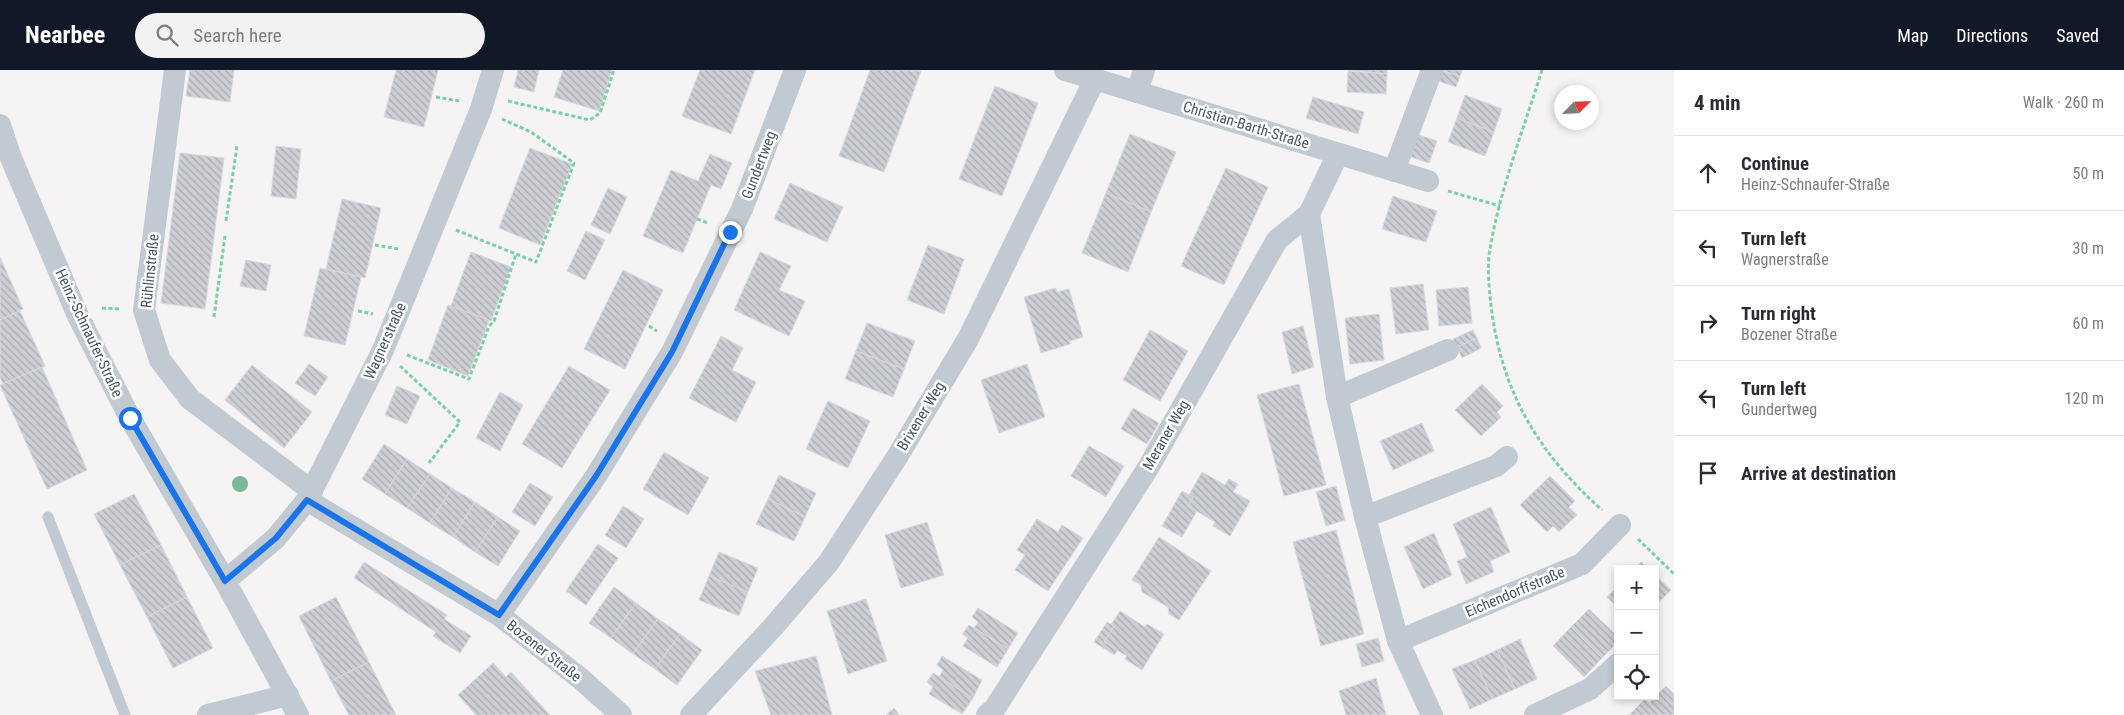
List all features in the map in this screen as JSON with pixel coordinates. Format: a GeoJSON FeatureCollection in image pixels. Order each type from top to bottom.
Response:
{"type":"FeatureCollection","features":[{"type":"Feature","properties":{"kind":"street","name":"Rühlinstraße"},"geometry":{"type":"LineString","coordinates":[[174,70],[144,310],[160,360],[190,399],[309,496]]}},
{"type":"Feature","properties":{"kind":"street","name":"Wagnerstraße"},"geometry":{"type":"LineString","coordinates":[[225,581],[276,538],[309,496],[384,348],[483,103],[493,70]]}},
{"type":"Feature","properties":{"kind":"street","name":"Gundertweg"},"geometry":{"type":"LineString","coordinates":[[499,615],[596,476],[672,352],[742,209],[795,70]]}},
{"type":"Feature","properties":{"kind":"street","name":"Christian-Barth-Straße"},"geometry":{"type":"LineString","coordinates":[[1065,70],[1428,181]]}},
{"type":"Feature","properties":{"kind":"street"},"geometry":{"type":"LineString","coordinates":[[1137,92],[1144,70]]}},
{"type":"Feature","properties":{"kind":"street"},"geometry":{"type":"LineString","coordinates":[[1394,170],[1432,70]]}},
{"type":"Feature","properties":{"kind":"street","name":"Brixener Weg"},"geometry":{"type":"LineString","coordinates":[[691,715],[773,627],[829,562],[897,457],[968,339],[1095,79]]}},
{"type":"Feature","properties":{"kind":"street","name":"Heinz-Schnaufer-Straße"},"geometry":{"type":"LineString","coordinates":[[0,125],[11,158],[78,316],[130,418],[225,581],[298,715]]}},
{"type":"Feature","properties":{"kind":"street","name":"Meraner Weg"},"geometry":{"type":"LineString","coordinates":[[987,715],[995,708],[1148,468],[1277,240],[1309,214],[1338,154]]}},
{"type":"Feature","properties":{"kind":"street"},"geometry":{"type":"LineString","coordinates":[[1309,214],[1337,397],[1365,517],[1398,641],[1432,715]]}},
{"type":"Feature","properties":{"kind":"street"},"geometry":{"type":"LineString","coordinates":[[1337,397],[1448,350]]}},
{"type":"Feature","properties":{"kind":"street"},"geometry":{"type":"LineString","coordinates":[[1365,517],[1496,466],[1507,457]]}},
{"type":"Feature","properties":{"kind":"street","name":"Bozener Straße"},"geometry":{"type":"LineString","coordinates":[[309,496],[499,615],[581,680],[621,715]]}},
{"type":"Feature","properties":{"kind":"street","name":"Eichendorffstraße"},"geometry":{"type":"LineString","coordinates":[[1398,641],[1582,564],[1620,526]]}},
{"type":"Feature","properties":{"kind":"street"},"geometry":{"type":"LineString","coordinates":[[1535,715],[1590,689],[1614,668]]}},
{"type":"Feature","properties":{"kind":"street"},"geometry":{"type":"LineString","coordinates":[[208,715],[288,695]]}},
{"type":"Feature","properties":{"kind":"lane"},"geometry":{"type":"LineString","coordinates":[[48,517],[125,715]]}},
{"type":"Feature","properties":{"kind":"path"},"geometry":{"type":"LineString","coordinates":[[483,103],[590,120],[600,113],[614,70]]}},
{"type":"Feature","properties":{"kind":"path"},"geometry":{"type":"LineString","coordinates":[[1542,70],[1500,206],[1490,250],[1490,292],[1494,335],[1507,381],[1526,420],[1557,464],[1579,489],[1620,526],[1640,541],[1674,574]]}},
{"type":"Feature","properties":{"kind":"path"},"geometry":{"type":"LineString","coordinates":[[435,222],[536,262],[574,163],[531,132],[483,103]]}},
{"type":"Feature","properties":{"kind":"path"},"geometry":{"type":"LineString","coordinates":[[226,221],[237,146]]}},
{"type":"Feature","properties":{"kind":"path"},"geometry":{"type":"LineString","coordinates":[[1428,181],[1432,186],[1500,206]]}},
{"type":"Feature","properties":{"kind":"path"},"geometry":{"type":"LineString","coordinates":[[214,317],[225,236]]}},
{"type":"Feature","properties":{"kind":"path"},"geometry":{"type":"LineString","coordinates":[[384,348],[469,379],[489,326],[494,321],[516,254]]}},
{"type":"Feature","properties":{"kind":"path"},"geometry":{"type":"LineString","coordinates":[[384,348],[460,422],[429,463]]}},
{"type":"Feature","properties":{"kind":"building"},"geometry":{"type":"Polygon","coordinates":[[[190,70],[234,70],[230,102],[186,96],[190,70]]]}},
{"type":"Feature","properties":{"kind":"building"},"geometry":{"type":"Polygon","coordinates":[[[396,70],[438,70],[424,127],[384,117],[396,70]]]}},
{"type":"Feature","properties":{"kind":"building"},"geometry":{"type":"Polygon","coordinates":[[[518,70],[539,70],[534,92],[514,87],[518,70]]]}},
{"type":"Feature","properties":{"kind":"building"},"geometry":{"type":"Polygon","coordinates":[[[563,70],[612,70],[599,111],[554,97],[563,70]]]}},
{"type":"Feature","properties":{"kind":"building"},"geometry":{"type":"Polygon","coordinates":[[[700,70],[755,70],[731,134],[682,116],[700,70]]]}},
{"type":"Feature","properties":{"kind":"building"},"geometry":{"type":"Polygon","coordinates":[[[870,70],[921,71],[884,172],[839,156],[870,70]]]}},
{"type":"Feature","properties":{"kind":"building"},"geometry":{"type":"Polygon","coordinates":[[[1348,70],[1387,70],[1387,74],[1348,70]]]}},
{"type":"Feature","properties":{"kind":"building"},"geometry":{"type":"Polygon","coordinates":[[[1440,70],[1460,76],[1456,87],[1435,80],[1440,70]]]}},
{"type":"Feature","properties":{"kind":"building"},"geometry":{"type":"Polygon","coordinates":[[[1440,70],[1462,70],[1460,76],[1440,70]]]}},
{"type":"Feature","properties":{"kind":"building"},"geometry":{"type":"Polygon","coordinates":[[[1348,71],[1387,74],[1386,94],[1347,92],[1348,71]]]}},
{"type":"Feature","properties":{"kind":"building"},"geometry":{"type":"Polygon","coordinates":[[[995,86],[1038,103],[1002,196],[959,179],[995,86]]]}},
{"type":"Feature","properties":{"kind":"building"},"geometry":{"type":"Polygon","coordinates":[[[1465,95],[1502,109],[1494,132],[1457,118],[1465,95]]]}},
{"type":"Feature","properties":{"kind":"building"},"geometry":{"type":"Polygon","coordinates":[[[1313,97],[1364,112],[1358,134],[1306,118],[1313,97]]]}},
{"type":"Feature","properties":{"kind":"building"},"geometry":{"type":"Polygon","coordinates":[[[1457,118],[1494,132],[1485,156],[1448,142],[1457,118]]]}},
{"type":"Feature","properties":{"kind":"building"},"geometry":{"type":"Polygon","coordinates":[[[1130,134],[1176,152],[1151,212],[1106,193],[1130,134]]]}},
{"type":"Feature","properties":{"kind":"building"},"geometry":{"type":"Polygon","coordinates":[[[1416,134],[1437,141],[1429,163],[1408,156],[1416,134]]]}},
{"type":"Feature","properties":{"kind":"building"},"geometry":{"type":"Polygon","coordinates":[[[276,146],[301,149],[296,199],[271,196],[276,146]]]}},
{"type":"Feature","properties":{"kind":"building"},"geometry":{"type":"Polygon","coordinates":[[[530,148],[572,164],[540,245],[499,228],[530,148]]]}},
{"type":"Feature","properties":{"kind":"building"},"geometry":{"type":"Polygon","coordinates":[[[180,153],[224,158],[205,309],[161,303],[180,153]]]}},
{"type":"Feature","properties":{"kind":"building"},"geometry":{"type":"Polygon","coordinates":[[[710,154],[732,163],[721,189],[711,185],[683,253],[643,236],[671,170],[698,181],[710,154]]]}},
{"type":"Feature","properties":{"kind":"building"},"geometry":{"type":"Polygon","coordinates":[[[1226,168],[1268,187],[1224,285],[1181,266],[1226,168]]]}},
{"type":"Feature","properties":{"kind":"building"},"geometry":{"type":"Polygon","coordinates":[[[790,183],[843,207],[827,242],[774,219],[790,183]]]}},
{"type":"Feature","properties":{"kind":"building"},"geometry":{"type":"Polygon","coordinates":[[[608,188],[627,197],[610,234],[591,225],[608,188]]]}},
{"type":"Feature","properties":{"kind":"building"},"geometry":{"type":"Polygon","coordinates":[[[1106,193],[1151,212],[1128,272],[1082,253],[1106,193]]]}},
{"type":"Feature","properties":{"kind":"building"},"geometry":{"type":"Polygon","coordinates":[[[1393,196],[1437,211],[1426,242],[1382,229],[1393,196]]]}},
{"type":"Feature","properties":{"kind":"building"},"geometry":{"type":"Polygon","coordinates":[[[342,199],[381,208],[365,278],[326,269],[342,199]]]}},
{"type":"Feature","properties":{"kind":"building"},"geometry":{"type":"Polygon","coordinates":[[[586,231],[605,240],[585,280],[567,271],[586,231]]]}},
{"type":"Feature","properties":{"kind":"building"},"geometry":{"type":"Polygon","coordinates":[[[928,245],[964,259],[944,314],[907,300],[928,245]]]}},
{"type":"Feature","properties":{"kind":"building"},"geometry":{"type":"Polygon","coordinates":[[[471,252],[511,267],[491,321],[451,306],[471,252]]]}},
{"type":"Feature","properties":{"kind":"building"},"geometry":{"type":"Polygon","coordinates":[[[760,252],[791,266],[779,290],[805,301],[789,336],[734,310],[760,252]]]}},
{"type":"Feature","properties":{"kind":"building"},"geometry":{"type":"Polygon","coordinates":[[[0,257],[23,309],[0,320],[0,257]]]}},
{"type":"Feature","properties":{"kind":"building"},"geometry":{"type":"Polygon","coordinates":[[[246,260],[271,265],[266,291],[240,286],[246,260]]]}},
{"type":"Feature","properties":{"kind":"building"},"geometry":{"type":"Polygon","coordinates":[[[320,268],[361,277],[345,345],[304,336],[320,268]]]}},
{"type":"Feature","properties":{"kind":"building"},"geometry":{"type":"Polygon","coordinates":[[[623,270],[663,290],[625,369],[584,349],[623,270]]]}},
{"type":"Feature","properties":{"kind":"building"},"geometry":{"type":"Polygon","coordinates":[[[1423,284],[1429,330],[1396,334],[1390,288],[1423,284]]]}},
{"type":"Feature","properties":{"kind":"building"},"geometry":{"type":"Polygon","coordinates":[[[1468,287],[1472,323],[1439,326],[1436,290],[1468,287]]]}},
{"type":"Feature","properties":{"kind":"building"},"geometry":{"type":"Polygon","coordinates":[[[1056,288],[1057,292],[1069,289],[1083,337],[1070,341],[1070,344],[1041,353],[1024,297],[1056,288]]]}},
{"type":"Feature","properties":{"kind":"building"},"geometry":{"type":"Polygon","coordinates":[[[448,305],[489,320],[468,376],[428,360],[448,305]]]}},
{"type":"Feature","properties":{"kind":"building"},"geometry":{"type":"Polygon","coordinates":[[[20,311],[45,366],[3,384],[0,377],[0,320],[20,311]]]}},
{"type":"Feature","properties":{"kind":"building"},"geometry":{"type":"Polygon","coordinates":[[[1379,314],[1384,360],[1350,364],[1345,318],[1379,314]]]}},
{"type":"Feature","properties":{"kind":"building"},"geometry":{"type":"Polygon","coordinates":[[[867,323],[915,341],[904,369],[856,351],[867,323]]]}},
{"type":"Feature","properties":{"kind":"building"},"geometry":{"type":"Polygon","coordinates":[[[1303,326],[1314,367],[1292,374],[1282,332],[1303,326]]]}},
{"type":"Feature","properties":{"kind":"building"},"geometry":{"type":"Polygon","coordinates":[[[1150,330],[1188,351],[1160,401],[1123,380],[1150,330]]]}},
{"type":"Feature","properties":{"kind":"building"},"geometry":{"type":"Polygon","coordinates":[[[1473,330],[1477,338],[1457,347],[1453,339],[1473,330]]]}},
{"type":"Feature","properties":{"kind":"building"},"geometry":{"type":"Polygon","coordinates":[[[721,336],[743,348],[732,370],[756,382],[736,422],[689,398],[721,336]]]}},
{"type":"Feature","properties":{"kind":"building"},"geometry":{"type":"Polygon","coordinates":[[[1477,338],[1481,348],[1462,358],[1457,347],[1477,338]]]}},
{"type":"Feature","properties":{"kind":"building"},"geometry":{"type":"Polygon","coordinates":[[[856,351],[904,369],[893,397],[845,379],[856,351]]]}},
{"type":"Feature","properties":{"kind":"building"},"geometry":{"type":"Polygon","coordinates":[[[309,364],[328,377],[315,396],[295,383],[309,364]]]}},
{"type":"Feature","properties":{"kind":"building"},"geometry":{"type":"Polygon","coordinates":[[[1027,364],[1045,417],[999,433],[981,380],[1027,364]]]}},
{"type":"Feature","properties":{"kind":"building"},"geometry":{"type":"Polygon","coordinates":[[[252,365],[312,412],[284,448],[225,400],[252,365]]]}},
{"type":"Feature","properties":{"kind":"building"},"geometry":{"type":"Polygon","coordinates":[[[569,366],[610,390],[562,468],[522,444],[569,366]]]}},
{"type":"Feature","properties":{"kind":"building"},"geometry":{"type":"Polygon","coordinates":[[[42,367],[87,470],[47,489],[0,385],[42,367]]]}},
{"type":"Feature","properties":{"kind":"building"},"geometry":{"type":"Polygon","coordinates":[[[1299,384],[1326,485],[1284,496],[1257,395],[1299,384]]]}},
{"type":"Feature","properties":{"kind":"building"},"geometry":{"type":"Polygon","coordinates":[[[1482,384],[1503,406],[1497,412],[1501,417],[1481,436],[1455,410],[1482,384]]]}},
{"type":"Feature","properties":{"kind":"building"},"geometry":{"type":"Polygon","coordinates":[[[397,386],[420,396],[407,424],[385,415],[397,386]]]}},
{"type":"Feature","properties":{"kind":"building"},"geometry":{"type":"Polygon","coordinates":[[[500,392],[523,405],[500,451],[476,438],[500,392]]]}},
{"type":"Feature","properties":{"kind":"building"},"geometry":{"type":"Polygon","coordinates":[[[828,401],[870,421],[848,468],[806,449],[828,401]]]}},
{"type":"Feature","properties":{"kind":"building"},"geometry":{"type":"Polygon","coordinates":[[[1133,408],[1159,423],[1147,444],[1121,429],[1133,408]]]}},
{"type":"Feature","properties":{"kind":"building"},"geometry":{"type":"Polygon","coordinates":[[[1422,423],[1434,451],[1393,470],[1380,441],[1422,423]]]}},
{"type":"Feature","properties":{"kind":"building"},"geometry":{"type":"Polygon","coordinates":[[[384,444],[407,459],[385,494],[362,479],[384,444]]]}},
{"type":"Feature","properties":{"kind":"building"},"geometry":{"type":"Polygon","coordinates":[[[1089,446],[1124,466],[1106,497],[1071,476],[1089,446]]]}},
{"type":"Feature","properties":{"kind":"building"},"geometry":{"type":"Polygon","coordinates":[[[664,452],[709,478],[688,515],[643,489],[664,452]]]}},
{"type":"Feature","properties":{"kind":"building"},"geometry":{"type":"Polygon","coordinates":[[[407,459],[430,474],[407,508],[385,494],[407,459]]]}},
{"type":"Feature","properties":{"kind":"building"},"geometry":{"type":"Polygon","coordinates":[[[1202,472],[1225,485],[1229,479],[1238,484],[1233,492],[1250,501],[1230,536],[1213,526],[1215,522],[1188,506],[1193,497],[1189,495],[1202,472]]]}},
{"type":"Feature","properties":{"kind":"building"},"geometry":{"type":"Polygon","coordinates":[[[430,474],[452,488],[430,523],[407,508],[430,474]]]}},
{"type":"Feature","properties":{"kind":"building"},"geometry":{"type":"Polygon","coordinates":[[[779,475],[816,493],[805,517],[768,499],[779,475]]]}},
{"type":"Feature","properties":{"kind":"building"},"geometry":{"type":"Polygon","coordinates":[[[1550,476],[1575,501],[1569,507],[1577,515],[1559,532],[1553,526],[1547,532],[1520,505],[1550,476]]]}},
{"type":"Feature","properties":{"kind":"building"},"geometry":{"type":"Polygon","coordinates":[[[530,483],[553,497],[535,526],[512,512],[530,483]]]}},
{"type":"Feature","properties":{"kind":"building"},"geometry":{"type":"Polygon","coordinates":[[[1336,486],[1345,520],[1326,526],[1316,492],[1336,486]]]}},
{"type":"Feature","properties":{"kind":"building"},"geometry":{"type":"Polygon","coordinates":[[[452,488],[475,502],[453,537],[430,523],[452,488]]]}},
{"type":"Feature","properties":{"kind":"building"},"geometry":{"type":"Polygon","coordinates":[[[1182,491],[1193,497],[1188,506],[1197,511],[1182,537],[1162,526],[1182,491]]]}},
{"type":"Feature","properties":{"kind":"building"},"geometry":{"type":"Polygon","coordinates":[[[134,494],[161,545],[120,565],[94,514],[134,494]]]}},
{"type":"Feature","properties":{"kind":"building"},"geometry":{"type":"Polygon","coordinates":[[[768,499],[805,517],[794,541],[756,524],[768,499]]]}},
{"type":"Feature","properties":{"kind":"building"},"geometry":{"type":"Polygon","coordinates":[[[475,502],[498,517],[475,552],[453,537],[475,502]]]}},
{"type":"Feature","properties":{"kind":"building"},"geometry":{"type":"Polygon","coordinates":[[[623,506],[644,519],[626,548],[605,535],[623,506]]]}},
{"type":"Feature","properties":{"kind":"building"},"geometry":{"type":"Polygon","coordinates":[[[1491,507],[1510,552],[1490,561],[1494,572],[1466,584],[1457,561],[1467,557],[1453,524],[1491,507]]]}},
{"type":"Feature","properties":{"kind":"building"},"geometry":{"type":"Polygon","coordinates":[[[498,517],[520,531],[498,566],[475,552],[498,517]]]}},
{"type":"Feature","properties":{"kind":"building"},"geometry":{"type":"Polygon","coordinates":[[[1037,519],[1058,532],[1062,525],[1083,538],[1048,591],[1015,570],[1025,555],[1017,550],[1037,519]]]}},
{"type":"Feature","properties":{"kind":"building"},"geometry":{"type":"Polygon","coordinates":[[[927,522],[944,575],[901,588],[885,535],[927,522]]]}},
{"type":"Feature","properties":{"kind":"building"},"geometry":{"type":"Polygon","coordinates":[[[1336,530],[1364,634],[1321,646],[1293,542],[1336,530]]]}},
{"type":"Feature","properties":{"kind":"building"},"geometry":{"type":"Polygon","coordinates":[[[1434,533],[1452,575],[1423,589],[1404,547],[1434,533]]]}},
{"type":"Feature","properties":{"kind":"building"},"geometry":{"type":"Polygon","coordinates":[[[1159,537],[1211,571],[1179,620],[1169,614],[1168,607],[1142,592],[1141,585],[1132,580],[1159,537]]]}},
{"type":"Feature","properties":{"kind":"building"},"geometry":{"type":"Polygon","coordinates":[[[598,544],[618,558],[586,605],[566,591],[598,544]]]}},
{"type":"Feature","properties":{"kind":"building"},"geometry":{"type":"Polygon","coordinates":[[[161,545],[187,597],[147,617],[120,565],[161,545]]]}},
{"type":"Feature","properties":{"kind":"building"},"geometry":{"type":"Polygon","coordinates":[[[719,552],[758,568],[748,592],[709,576],[719,552]]]}},
{"type":"Feature","properties":{"kind":"building"},"geometry":{"type":"Polygon","coordinates":[[[364,562],[447,615],[444,619],[471,636],[460,653],[433,636],[436,632],[354,578],[364,562]]]}},
{"type":"Feature","properties":{"kind":"building"},"geometry":{"type":"Polygon","coordinates":[[[709,576],[748,592],[739,616],[699,600],[709,576]]]}},
{"type":"Feature","properties":{"kind":"building"},"geometry":{"type":"Polygon","coordinates":[[[1659,579],[1671,590],[1659,602],[1659,579]]]}},
{"type":"Feature","properties":{"kind":"building"},"geometry":{"type":"Polygon","coordinates":[[[614,587],[636,603],[611,638],[589,623],[614,587]]]}},
{"type":"Feature","properties":{"kind":"building"},"geometry":{"type":"Polygon","coordinates":[[[1614,590],[1614,604],[1607,597],[1614,590]]]}},
{"type":"Feature","properties":{"kind":"building"},"geometry":{"type":"Polygon","coordinates":[[[187,597],[213,648],[173,668],[147,617],[187,597]]]}},
{"type":"Feature","properties":{"kind":"building"},"geometry":{"type":"Polygon","coordinates":[[[336,597],[369,662],[331,681],[299,616],[336,597]]]}},
{"type":"Feature","properties":{"kind":"building"},"geometry":{"type":"Polygon","coordinates":[[[866,599],[887,661],[848,674],[827,611],[866,599]]]}},
{"type":"Feature","properties":{"kind":"building"},"geometry":{"type":"Polygon","coordinates":[[[636,603],[658,619],[633,654],[611,638],[636,603]]]}},
{"type":"Feature","properties":{"kind":"building"},"geometry":{"type":"Polygon","coordinates":[[[978,608],[1018,633],[1008,649],[974,628],[978,622],[972,617],[978,608]]]}},
{"type":"Feature","properties":{"kind":"building"},"geometry":{"type":"Polygon","coordinates":[[[1589,609],[1614,633],[1614,646],[1602,658],[1571,627],[1589,609]]]}},
{"type":"Feature","properties":{"kind":"building"},"geometry":{"type":"Polygon","coordinates":[[[1120,611],[1145,627],[1147,624],[1164,634],[1142,670],[1125,659],[1127,656],[1104,642],[1114,626],[1111,625],[1120,611]]]}},
{"type":"Feature","properties":{"kind":"building"},"geometry":{"type":"Polygon","coordinates":[[[658,619],[680,634],[655,669],[633,654],[658,619]]]}},
{"type":"Feature","properties":{"kind":"building"},"geometry":{"type":"Polygon","coordinates":[[[1107,622],[1114,626],[1104,642],[1118,650],[1114,655],[1094,642],[1107,622]]]}},
{"type":"Feature","properties":{"kind":"building"},"geometry":{"type":"Polygon","coordinates":[[[969,625],[1008,649],[997,667],[963,646],[968,638],[962,634],[969,625]]]}},
{"type":"Feature","properties":{"kind":"building"},"geometry":{"type":"Polygon","coordinates":[[[1571,627],[1602,658],[1584,677],[1553,646],[1571,627]]]}},
{"type":"Feature","properties":{"kind":"building"},"geometry":{"type":"Polygon","coordinates":[[[680,634],[702,650],[677,685],[655,669],[680,634]]]}},
{"type":"Feature","properties":{"kind":"building"},"geometry":{"type":"Polygon","coordinates":[[[1378,638],[1384,661],[1362,667],[1356,644],[1378,638]]]}},
{"type":"Feature","properties":{"kind":"building"},"geometry":{"type":"Polygon","coordinates":[[[1520,639],[1537,679],[1515,689],[1497,650],[1520,639]]]}},
{"type":"Feature","properties":{"kind":"building"},"geometry":{"type":"Polygon","coordinates":[[[1497,650],[1515,689],[1492,699],[1475,660],[1497,650]]]}},
{"type":"Feature","properties":{"kind":"building"},"geometry":{"type":"Polygon","coordinates":[[[816,656],[832,715],[771,715],[755,671],[816,656]]]}},
{"type":"Feature","properties":{"kind":"building"},"geometry":{"type":"Polygon","coordinates":[[[942,656],[982,680],[973,698],[939,677],[943,670],[937,665],[942,656]]]}},
{"type":"Feature","properties":{"kind":"building"},"geometry":{"type":"Polygon","coordinates":[[[1475,660],[1492,699],[1470,709],[1452,669],[1475,660]]]}},
{"type":"Feature","properties":{"kind":"building"},"geometry":{"type":"Polygon","coordinates":[[[369,662],[396,715],[349,715],[331,681],[369,662]]]}},
{"type":"Feature","properties":{"kind":"building"},"geometry":{"type":"Polygon","coordinates":[[[493,663],[506,677],[511,672],[550,715],[476,715],[458,695],[493,663]]]}},
{"type":"Feature","properties":{"kind":"building"},"geometry":{"type":"Polygon","coordinates":[[[933,673],[973,698],[962,714],[929,694],[933,687],[927,682],[933,673]]]}},
{"type":"Feature","properties":{"kind":"building"},"geometry":{"type":"Polygon","coordinates":[[[1376,678],[1386,715],[1346,715],[1339,691],[1376,678]]]}},
{"type":"Feature","properties":{"kind":"building"},"geometry":{"type":"Polygon","coordinates":[[[1666,686],[1674,694],[1674,715],[1661,715],[1649,703],[1652,700],[1659,700],[1659,693],[1666,686]]]}},
{"type":"Feature","properties":{"kind":"building"},"geometry":{"type":"Polygon","coordinates":[[[1646,700],[1661,715],[1629,715],[1646,700]]]}},
{"type":"Feature","properties":{"kind":"building"},"geometry":{"type":"Polygon","coordinates":[[[894,708],[899,715],[886,715],[894,708]]]}},
{"type":"Feature","properties":{"kind":"route"},"geometry":{"type":"LineString","coordinates":[[130,418],[225,581],[276,538],[307,500],[499,615],[596,476],[672,352],[730,232]]}}]}
